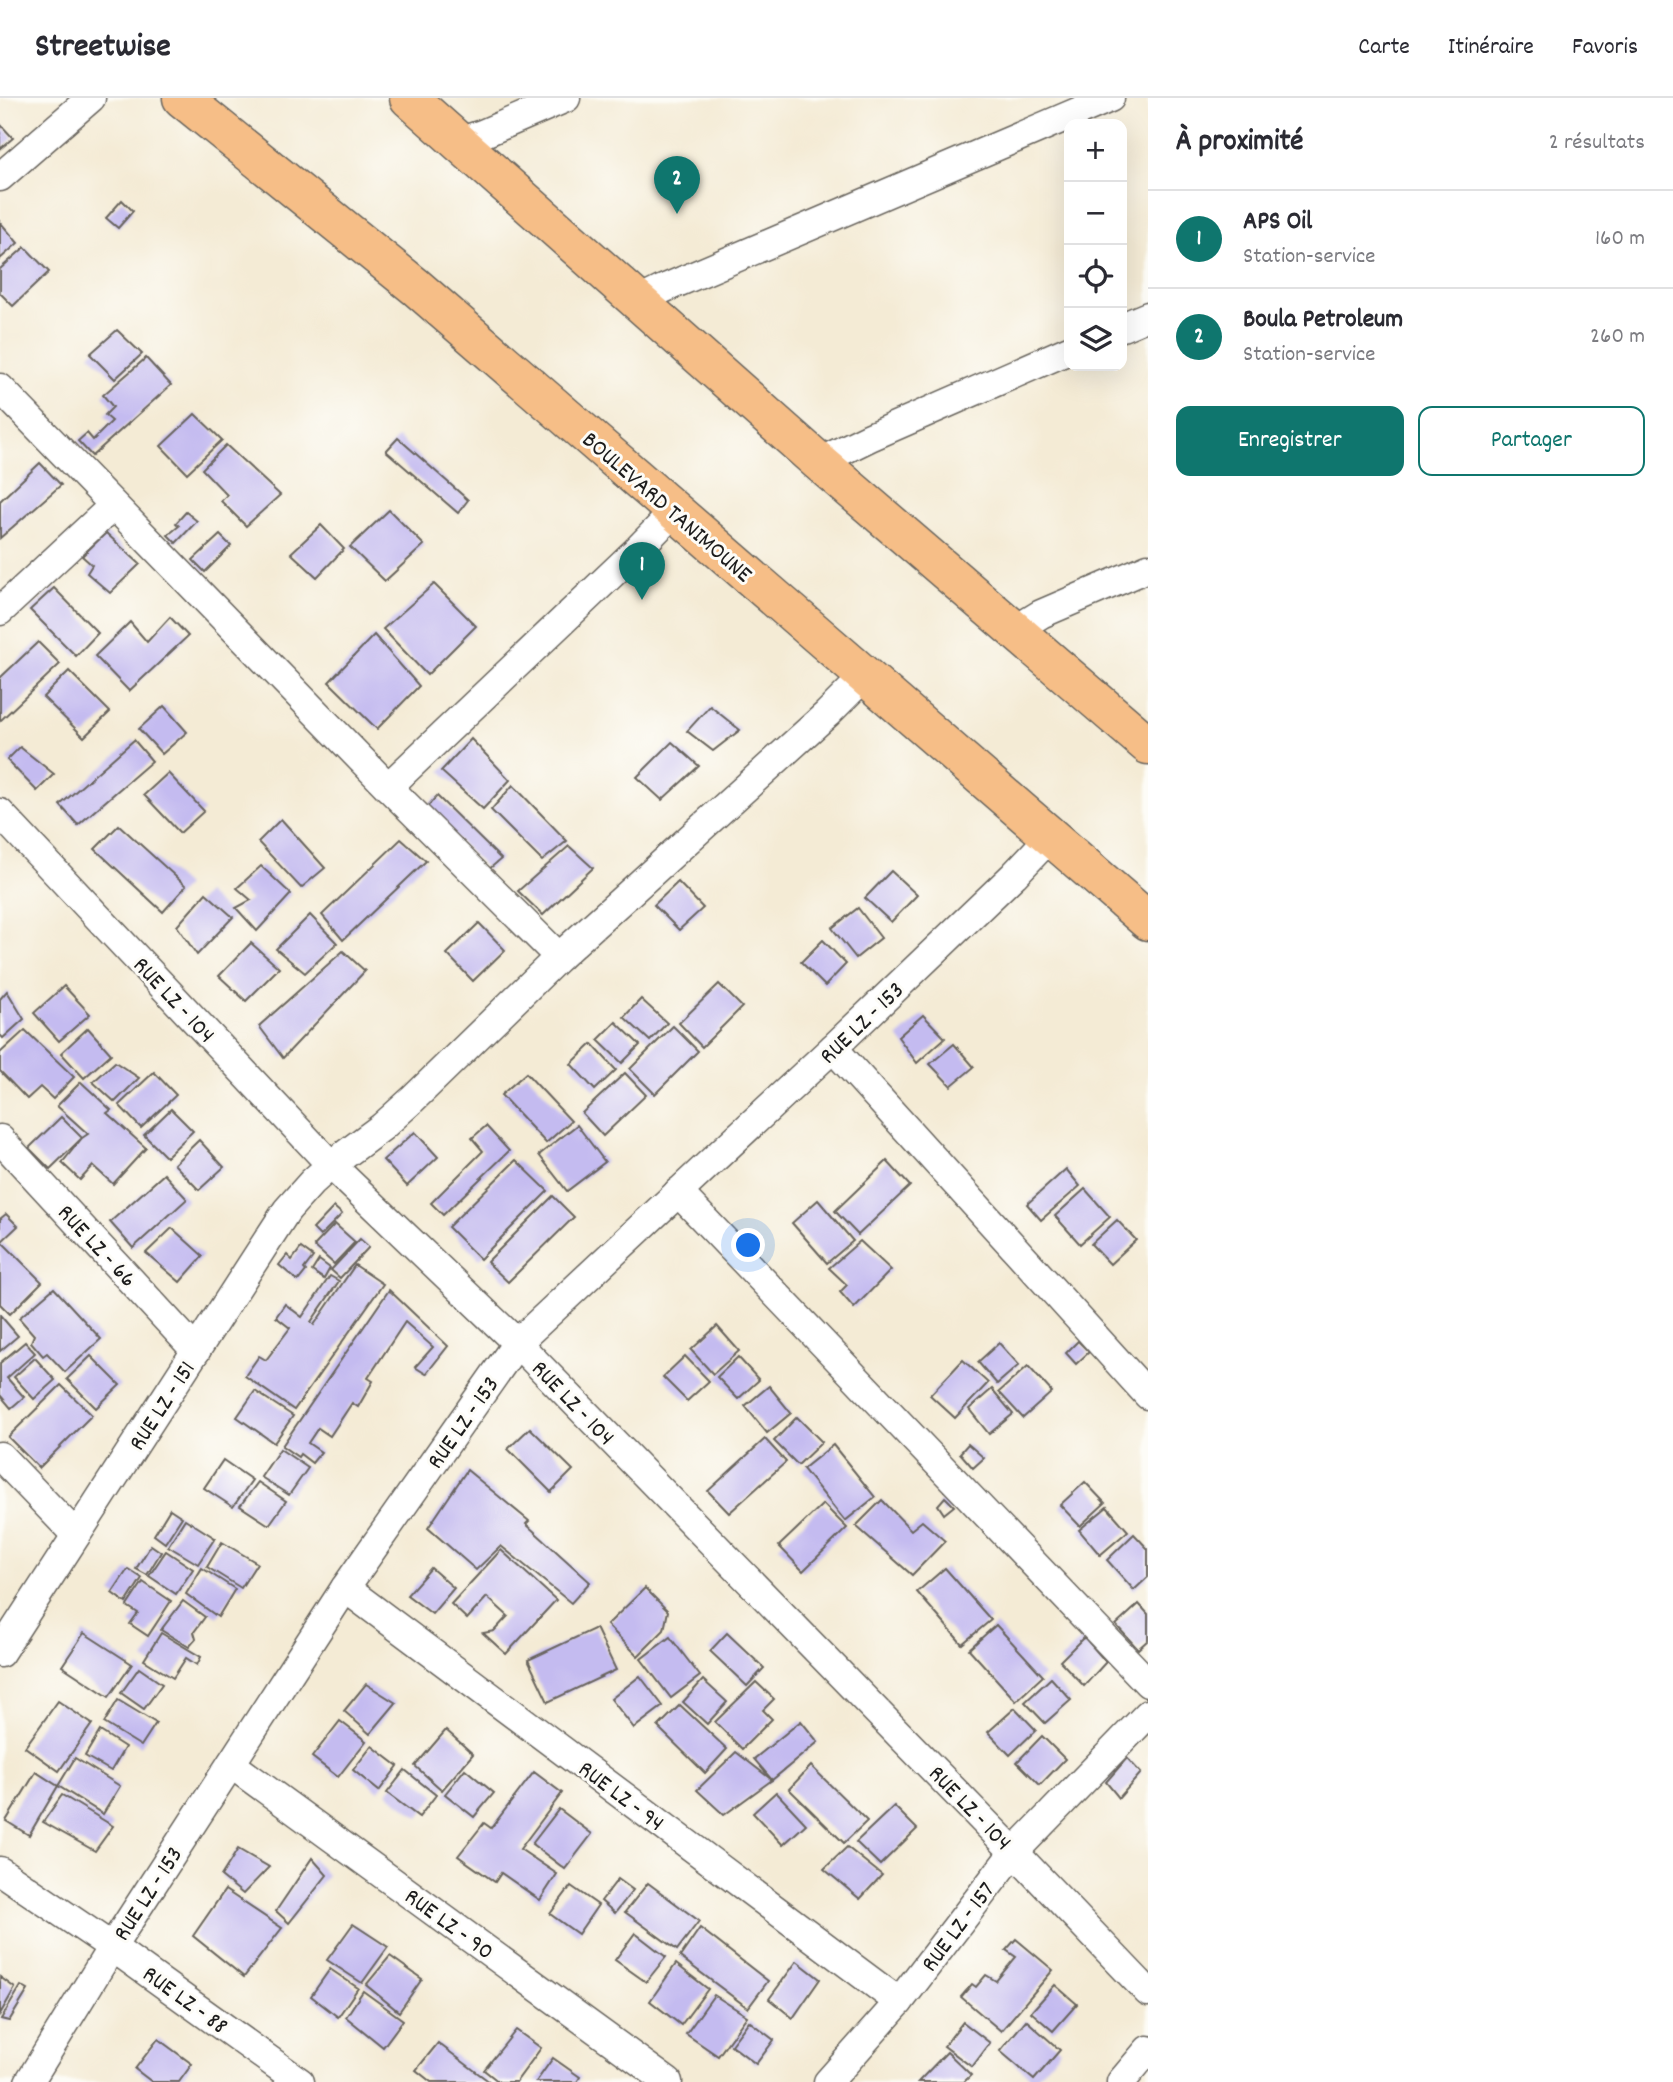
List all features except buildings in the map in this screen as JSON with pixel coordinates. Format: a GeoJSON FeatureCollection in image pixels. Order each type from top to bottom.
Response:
{"type":"FeatureCollection","features":[{"type":"Feature","properties":{"kind":"main road","name":"BOULEVARD TANIMOUNE"},"geometry":{"type":"LineString","coordinates":[[182,98],[416,287],[1148,922]]}},
{"type":"Feature","properties":{"kind":"main road"},"geometry":{"type":"LineString","coordinates":[[409,98],[819,462],[1148,745]]}},
{"type":"Feature","properties":{"kind":"street"},"geometry":{"type":"LineString","coordinates":[[0,177],[91,98]]}},
{"type":"Feature","properties":{"kind":"street"},"geometry":{"type":"LineString","coordinates":[[458,142],[566,98]]}},
{"type":"Feature","properties":{"kind":"street"},"geometry":{"type":"LineString","coordinates":[[637,302],[1110,98]]}},
{"type":"Feature","properties":{"kind":"street"},"geometry":{"type":"LineString","coordinates":[[1127,325],[1148,316]]}},
{"type":"Feature","properties":{"kind":"street"},"geometry":{"type":"LineString","coordinates":[[819,462],[1064,352]]}},
{"type":"Feature","properties":{"kind":"street"},"geometry":{"type":"LineString","coordinates":[[0,387],[388,787],[559,957]]}},
{"type":"Feature","properties":{"kind":"street"},"geometry":{"type":"LineString","coordinates":[[0,611],[113,506]]}},
{"type":"Feature","properties":{"kind":"street"},"geometry":{"type":"LineString","coordinates":[[388,787],[625,562],[675,511]]}},
{"type":"Feature","properties":{"kind":"street"},"geometry":{"type":"LineString","coordinates":[[1015,630],[1041,614],[1148,568]]}},
{"type":"Feature","properties":{"kind":"street","name":"RUE LZ - 151"},"geometry":{"type":"LineString","coordinates":[[0,1653],[287,1210],[331,1164],[382,1127],[412,1100],[559,957],[827,714],[865,676]]}},
{"type":"Feature","properties":{"kind":"street","name":"RUE LZ - 104"},"geometry":{"type":"LineString","coordinates":[[0,813],[331,1164],[517,1343],[1148,1992]]}},
{"type":"Feature","properties":{"kind":"street","name":"RUE LZ - 153"},"geometry":{"type":"LineString","coordinates":[[29,2082],[112,1947],[345,1588],[517,1343],[833,1048],[1014,875],[1050,837]]}},
{"type":"Feature","properties":{"kind":"street"},"geometry":{"type":"LineString","coordinates":[[833,1048],[1148,1395]]}},
{"type":"Feature","properties":{"kind":"street","name":"RUE LZ - 66"},"geometry":{"type":"LineString","coordinates":[[0,1139],[196,1351]]}},
{"type":"Feature","properties":{"kind":"street"},"geometry":{"type":"LineString","coordinates":[[678,1192],[1148,1683]]}},
{"type":"Feature","properties":{"kind":"street"},"geometry":{"type":"LineString","coordinates":[[0,1457],[76,1535]]}},
{"type":"Feature","properties":{"kind":"street","name":"RUE LZ - 94"},"geometry":{"type":"LineString","coordinates":[[345,1588],[900,2002]]}},
{"type":"Feature","properties":{"kind":"street","name":"RUE LZ - 157"},"geometry":{"type":"LineString","coordinates":[[828,2082],[900,2002],[1014,1852],[1148,1714]]}},
{"type":"Feature","properties":{"kind":"street","name":"RUE LZ - 90"},"geometry":{"type":"LineString","coordinates":[[231,1764],[668,2082]]}},
{"type":"Feature","properties":{"kind":"street","name":"RUE LZ - 88"},"geometry":{"type":"LineString","coordinates":[[0,1871],[112,1947],[300,2082]]}},
{"type":"Feature","properties":{"kind":"street"},"geometry":{"type":"LineString","coordinates":[[1121,2082],[1148,2050]]}},
{"type":"Feature","properties":{"kind":"place","name":"Boula Petroleum"},"geometry":{"type":"Point","coordinates":[677,214]}},
{"type":"Feature","properties":{"kind":"place","name":"APS Oil"},"geometry":{"type":"Point","coordinates":[642,600]}}]}
